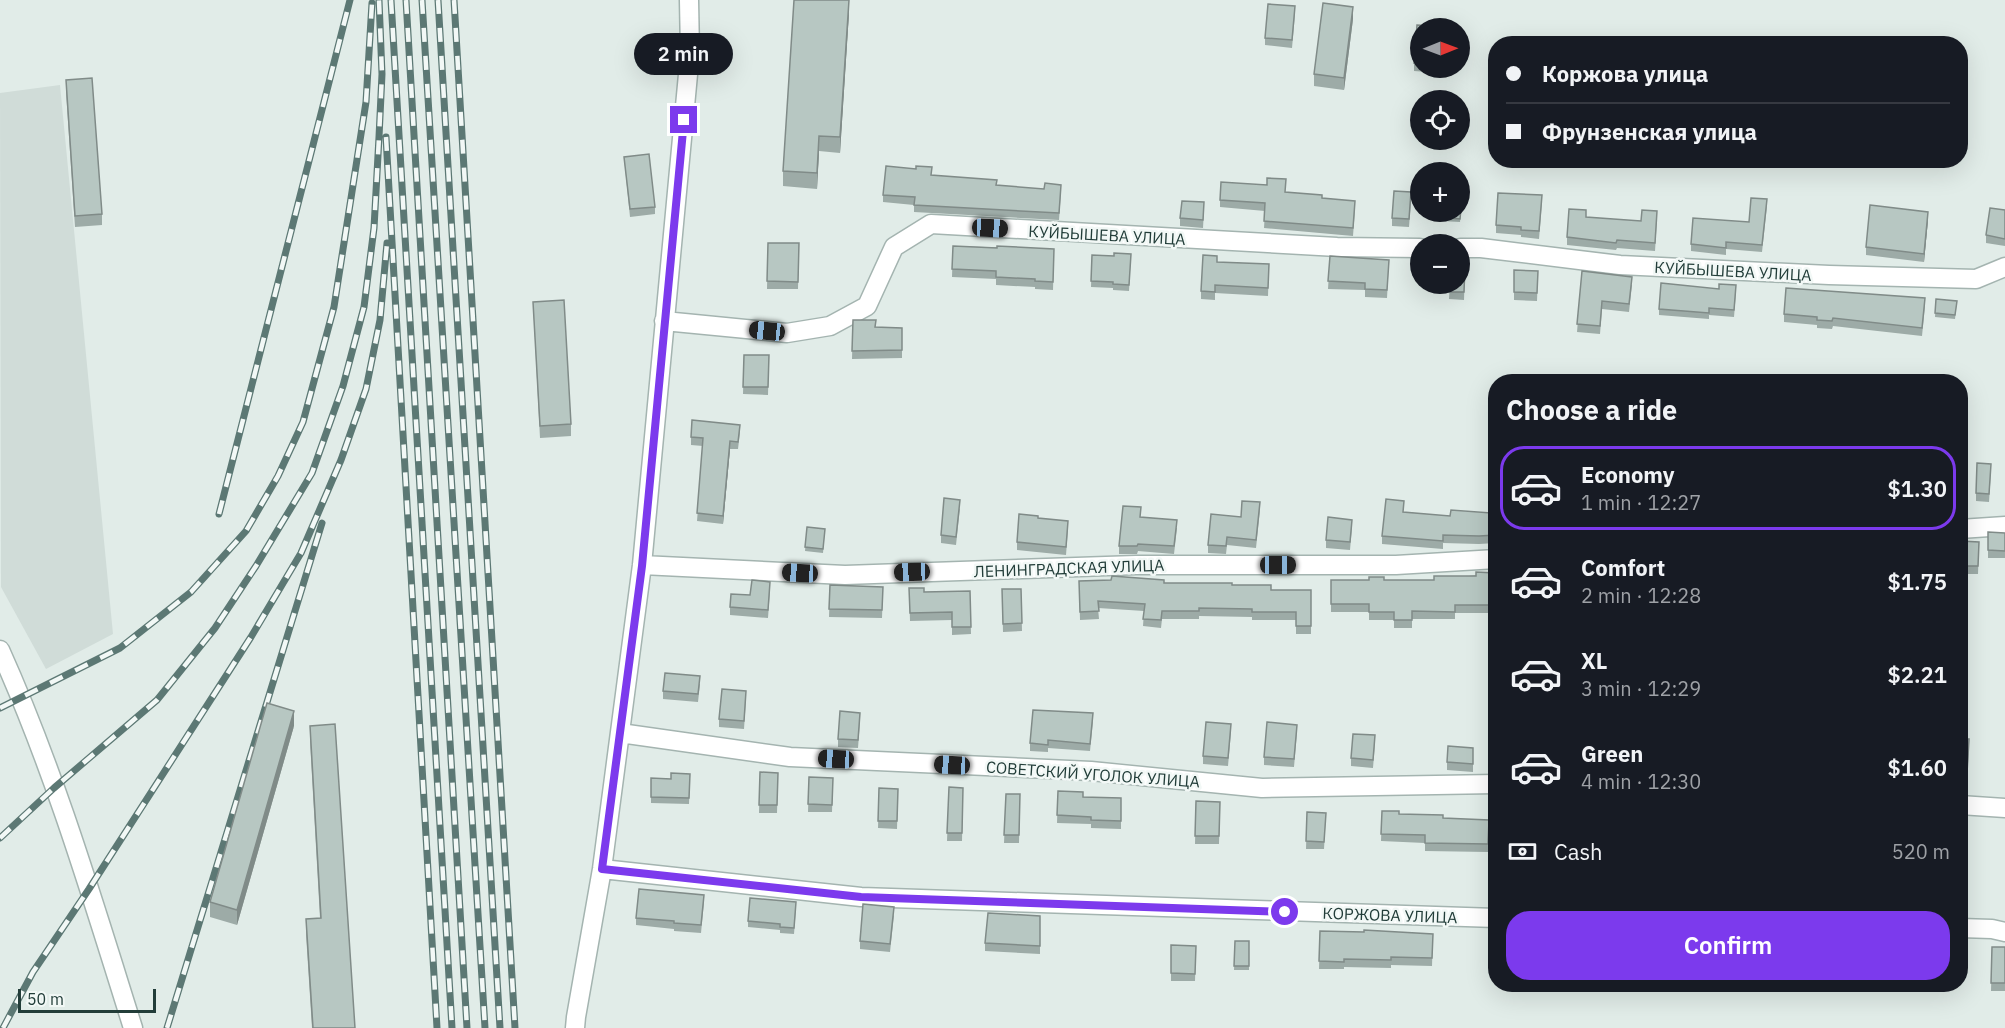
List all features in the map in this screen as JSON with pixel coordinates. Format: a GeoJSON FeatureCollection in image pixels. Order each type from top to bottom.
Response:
{"type":"FeatureCollection","features":[{"type":"Feature","properties":{"kind":"street"},"geometry":{"type":"LineString","coordinates":[[575,1028],[602,869],[642,566],[690,53],[689,0]]}},
{"type":"Feature","properties":{"kind":"street","name":"КУЙБЫШЕВА УЛИЦА"},"geometry":{"type":"LineString","coordinates":[[664,321],[787,333],[830,326],[867,306],[894,247],[931,225],[1337,247],[1410,248]]}},
{"type":"Feature","properties":{"kind":"street","name":"КУЙБЫШЕВА УЛИЦА"},"geometry":{"type":"LineString","coordinates":[[1470,248],[1620,265],[1829,276],[1976,279],[2005,267]]}},
{"type":"Feature","properties":{"kind":"street"},"geometry":{"type":"LineString","coordinates":[[1968,528],[2005,526]]}},
{"type":"Feature","properties":{"kind":"street","name":"ЛЕНИНГРАДСКАЯ УЛИЦА"},"geometry":{"type":"LineString","coordinates":[[642,566],[845,575],[1136,564],[1396,565],[1488,559]]}},
{"type":"Feature","properties":{"kind":"street"},"geometry":{"type":"LineString","coordinates":[[0,650],[22,698],[54,788],[134,1028]]}},
{"type":"Feature","properties":{"kind":"street","name":"СОВЕТСКИЙ УГОЛОК УЛИЦА"},"geometry":{"type":"LineString","coordinates":[[620,733],[790,757],[1091,771],[1262,788],[1488,784]]}},
{"type":"Feature","properties":{"kind":"street"},"geometry":{"type":"LineString","coordinates":[[1968,806],[2005,808]]}},
{"type":"Feature","properties":{"kind":"street","name":"КОРЖОВА УЛИЦА"},"geometry":{"type":"LineString","coordinates":[[602,869],[861,897],[1488,918]]}},
{"type":"Feature","properties":{"kind":"street"},"geometry":{"type":"LineString","coordinates":[[1968,928],[2005,932]]}},
{"type":"Feature","properties":{"kind":"shaded area"},"geometry":{"type":"Polygon","coordinates":[[[60,85],[113,634],[46,669],[1,587],[0,93],[60,85]]]}},
{"type":"Feature","properties":{"kind":"building"},"geometry":{"type":"Polygon","coordinates":[[[794,0],[849,0],[840,137],[819,136],[817,173],[783,171],[794,0]]]}},
{"type":"Feature","properties":{"kind":"building"},"geometry":{"type":"Polygon","coordinates":[[[1323,3],[1353,7],[1344,78],[1314,74],[1323,3]]]}},
{"type":"Feature","properties":{"kind":"building"},"geometry":{"type":"Polygon","coordinates":[[[1268,4],[1295,6],[1292,40],[1265,38],[1268,4]]]}},
{"type":"Feature","properties":{"kind":"building"},"geometry":{"type":"Polygon","coordinates":[[[92,78],[102,214],[75,216],[66,80],[92,78]]]}},
{"type":"Feature","properties":{"kind":"building"},"geometry":{"type":"Polygon","coordinates":[[[649,154],[655,207],[630,209],[624,157],[649,154]]]}},
{"type":"Feature","properties":{"kind":"building"},"geometry":{"type":"Polygon","coordinates":[[[886,166],[916,169],[916,166],[932,167],[931,175],[997,180],[996,185],[1044,189],[1045,183],[1061,185],[1059,213],[914,205],[915,197],[883,195],[886,166]]]}},
{"type":"Feature","properties":{"kind":"building"},"geometry":{"type":"Polygon","coordinates":[[[1267,178],[1286,179],[1285,192],[1355,201],[1353,228],[1264,221],[1265,203],[1220,200],[1221,182],[1267,185],[1267,178]]]}},
{"type":"Feature","properties":{"kind":"building"},"geometry":{"type":"Polygon","coordinates":[[[1394,191],[1410,192],[1409,219],[1392,218],[1394,191]]]}},
{"type":"Feature","properties":{"kind":"building"},"geometry":{"type":"Polygon","coordinates":[[[1498,193],[1542,195],[1539,231],[1496,225],[1498,193]]]}},
{"type":"Feature","properties":{"kind":"building"},"geometry":{"type":"Polygon","coordinates":[[[1751,198],[1767,199],[1762,245],[1726,242],[1726,248],[1691,244],[1693,218],[1749,222],[1751,198]]]}},
{"type":"Feature","properties":{"kind":"building"},"geometry":{"type":"Polygon","coordinates":[[[1182,201],[1204,202],[1203,220],[1180,218],[1182,201]]]}},
{"type":"Feature","properties":{"kind":"building"},"geometry":{"type":"Polygon","coordinates":[[[1870,205],[1928,212],[1924,254],[1866,247],[1870,205]]]}},
{"type":"Feature","properties":{"kind":"building"},"geometry":{"type":"Polygon","coordinates":[[[1990,208],[2005,210],[2005,239],[1986,235],[1990,208]]]}},
{"type":"Feature","properties":{"kind":"building"},"geometry":{"type":"Polygon","coordinates":[[[1569,209],[1586,210],[1586,217],[1641,221],[1642,210],[1657,211],[1655,243],[1617,240],[1616,243],[1567,237],[1569,209]]]}},
{"type":"Feature","properties":{"kind":"building"},"geometry":{"type":"Polygon","coordinates":[[[768,243],[799,243],[798,282],[767,281],[768,243]]]}},
{"type":"Feature","properties":{"kind":"building"},"geometry":{"type":"Polygon","coordinates":[[[953,246],[1054,249],[1053,282],[996,277],[996,271],[952,269],[953,246]]]}},
{"type":"Feature","properties":{"kind":"building"},"geometry":{"type":"Polygon","coordinates":[[[1114,253],[1131,254],[1129,285],[1091,281],[1092,255],[1114,256],[1114,253]]]}},
{"type":"Feature","properties":{"kind":"building"},"geometry":{"type":"Polygon","coordinates":[[[1203,255],[1217,256],[1217,262],[1269,264],[1268,288],[1215,285],[1215,292],[1201,291],[1203,255]]]}},
{"type":"Feature","properties":{"kind":"building"},"geometry":{"type":"Polygon","coordinates":[[[1330,256],[1389,260],[1387,290],[1365,289],[1365,283],[1328,281],[1330,256]]]}},
{"type":"Feature","properties":{"kind":"building"},"geometry":{"type":"Polygon","coordinates":[[[1514,270],[1538,271],[1537,293],[1514,292],[1514,270]]]}},
{"type":"Feature","properties":{"kind":"building"},"geometry":{"type":"Polygon","coordinates":[[[1582,271],[1632,277],[1629,304],[1602,301],[1600,326],[1577,324],[1582,271]]]}},
{"type":"Feature","properties":{"kind":"building"},"geometry":{"type":"Polygon","coordinates":[[[1661,283],[1719,289],[1719,284],[1736,285],[1734,310],[1709,308],[1709,313],[1659,309],[1661,283]]]}},
{"type":"Feature","properties":{"kind":"building"},"geometry":{"type":"Polygon","coordinates":[[[1786,288],[1925,298],[1922,328],[1833,318],[1832,321],[1817,320],[1817,317],[1784,314],[1786,288]]]}},
{"type":"Feature","properties":{"kind":"building"},"geometry":{"type":"Polygon","coordinates":[[[1936,299],[1957,301],[1955,315],[1935,313],[1936,299]]]}},
{"type":"Feature","properties":{"kind":"building"},"geometry":{"type":"Polygon","coordinates":[[[564,300],[571,424],[540,426],[533,302],[564,300]]]}},
{"type":"Feature","properties":{"kind":"building"},"geometry":{"type":"Polygon","coordinates":[[[853,320],[876,320],[875,327],[902,328],[902,350],[852,351],[853,320]]]}},
{"type":"Feature","properties":{"kind":"building"},"geometry":{"type":"Polygon","coordinates":[[[744,355],[769,355],[768,387],[743,387],[744,355]]]}},
{"type":"Feature","properties":{"kind":"building"},"geometry":{"type":"Polygon","coordinates":[[[692,420],[740,425],[738,442],[730,441],[723,516],[697,513],[703,438],[691,437],[692,420]]]}},
{"type":"Feature","properties":{"kind":"building"},"geometry":{"type":"Polygon","coordinates":[[[1977,463],[1991,464],[1989,494],[1976,493],[1977,463]]]}},
{"type":"Feature","properties":{"kind":"building"},"geometry":{"type":"Polygon","coordinates":[[[944,498],[960,500],[956,537],[941,535],[944,498]]]}},
{"type":"Feature","properties":{"kind":"building"},"geometry":{"type":"Polygon","coordinates":[[[1386,499],[1404,501],[1403,512],[1450,516],[1451,510],[1488,513],[1488,535],[1443,535],[1443,541],[1382,536],[1386,499]]]}},
{"type":"Feature","properties":{"kind":"building"},"geometry":{"type":"Polygon","coordinates":[[[1242,501],[1260,502],[1256,540],[1227,537],[1226,546],[1208,545],[1211,514],[1241,517],[1242,501]]]}},
{"type":"Feature","properties":{"kind":"building"},"geometry":{"type":"Polygon","coordinates":[[[1123,506],[1141,507],[1140,517],[1177,520],[1174,546],[1138,544],[1137,546],[1119,546],[1123,506]]]}},
{"type":"Feature","properties":{"kind":"building"},"geometry":{"type":"Polygon","coordinates":[[[1019,514],[1068,521],[1066,547],[1017,542],[1019,514]]]}},
{"type":"Feature","properties":{"kind":"building"},"geometry":{"type":"Polygon","coordinates":[[[1328,517],[1352,520],[1350,542],[1326,540],[1328,517]]]}},
{"type":"Feature","properties":{"kind":"building"},"geometry":{"type":"Polygon","coordinates":[[[807,527],[825,529],[823,549],[805,547],[807,527]]]}},
{"type":"Feature","properties":{"kind":"building"},"geometry":{"type":"Polygon","coordinates":[[[1988,532],[2005,533],[2005,551],[1988,550],[1988,532]]]}},
{"type":"Feature","properties":{"kind":"building"},"geometry":{"type":"Polygon","coordinates":[[[1968,541],[1979,542],[1978,566],[1968,566],[1968,541]]]}},
{"type":"Feature","properties":{"kind":"building"},"geometry":{"type":"Polygon","coordinates":[[[1476,572],[1488,573],[1488,605],[1455,605],[1455,612],[1412,611],[1412,620],[1394,620],[1394,612],[1369,612],[1369,604],[1331,604],[1331,580],[1369,580],[1369,577],[1384,577],[1384,580],[1434,580],[1434,576],[1476,576],[1476,572]]]}},
{"type":"Feature","properties":{"kind":"building"},"geometry":{"type":"Polygon","coordinates":[[[1112,576],[1164,580],[1164,583],[1232,583],[1232,585],[1271,585],[1271,590],[1311,590],[1311,626],[1296,626],[1296,612],[1252,612],[1252,609],[1199,608],[1199,611],[1162,611],[1161,620],[1143,619],[1145,604],[1098,601],[1099,611],[1080,612],[1079,581],[1111,580],[1112,576]]]}},
{"type":"Feature","properties":{"kind":"building"},"geometry":{"type":"Polygon","coordinates":[[[752,580],[770,582],[768,610],[730,607],[731,594],[750,595],[752,580]]]}},
{"type":"Feature","properties":{"kind":"building"},"geometry":{"type":"Polygon","coordinates":[[[830,585],[883,587],[882,610],[829,609],[830,585]]]}},
{"type":"Feature","properties":{"kind":"building"},"geometry":{"type":"Polygon","coordinates":[[[909,588],[924,588],[924,592],[970,591],[971,627],[952,627],[952,612],[910,613],[909,588]]]}},
{"type":"Feature","properties":{"kind":"building"},"geometry":{"type":"Polygon","coordinates":[[[1002,589],[1021,589],[1022,623],[1003,624],[1002,589]]]}},
{"type":"Feature","properties":{"kind":"building"},"geometry":{"type":"Polygon","coordinates":[[[665,673],[700,676],[698,694],[663,691],[665,673]]]}},
{"type":"Feature","properties":{"kind":"building"},"geometry":{"type":"Polygon","coordinates":[[[722,689],[746,691],[744,721],[719,719],[722,689]]]}},
{"type":"Feature","properties":{"kind":"building"},"geometry":{"type":"Polygon","coordinates":[[[267,703],[294,711],[237,910],[210,902],[267,703]]]}},
{"type":"Feature","properties":{"kind":"building"},"geometry":{"type":"Polygon","coordinates":[[[1033,710],[1093,713],[1090,744],[1048,740],[1048,745],[1030,743],[1033,710]]]}},
{"type":"Feature","properties":{"kind":"building"},"geometry":{"type":"Polygon","coordinates":[[[840,711],[860,713],[858,740],[838,739],[840,711]]]}},
{"type":"Feature","properties":{"kind":"building"},"geometry":{"type":"Polygon","coordinates":[[[1206,722],[1231,724],[1228,758],[1203,756],[1206,722]]]}},
{"type":"Feature","properties":{"kind":"building"},"geometry":{"type":"Polygon","coordinates":[[[1267,722],[1297,725],[1294,759],[1264,757],[1267,722]]]}},
{"type":"Feature","properties":{"kind":"building"},"geometry":{"type":"Polygon","coordinates":[[[335,724],[355,1028],[313,1028],[306,919],[321,918],[310,726],[335,724]]]}},
{"type":"Feature","properties":{"kind":"building"},"geometry":{"type":"Polygon","coordinates":[[[1353,734],[1375,735],[1373,760],[1351,758],[1353,734]]]}},
{"type":"Feature","properties":{"kind":"building"},"geometry":{"type":"Polygon","coordinates":[[[1448,746],[1473,748],[1473,764],[1447,762],[1448,746]]]}},
{"type":"Feature","properties":{"kind":"building"},"geometry":{"type":"Polygon","coordinates":[[[760,772],[778,773],[777,805],[759,805],[760,772]]]}},
{"type":"Feature","properties":{"kind":"building"},"geometry":{"type":"Polygon","coordinates":[[[671,773],[690,774],[689,798],[651,797],[651,778],[671,779],[671,773]]]}},
{"type":"Feature","properties":{"kind":"building"},"geometry":{"type":"Polygon","coordinates":[[[809,777],[833,778],[832,805],[808,804],[809,777]]]}},
{"type":"Feature","properties":{"kind":"building"},"geometry":{"type":"Polygon","coordinates":[[[949,787],[963,788],[962,833],[947,833],[949,787]]]}},
{"type":"Feature","properties":{"kind":"building"},"geometry":{"type":"Polygon","coordinates":[[[879,788],[898,789],[897,821],[878,821],[879,788]]]}},
{"type":"Feature","properties":{"kind":"building"},"geometry":{"type":"Polygon","coordinates":[[[1058,791],[1083,792],[1083,797],[1121,798],[1121,821],[1091,820],[1091,817],[1057,815],[1058,791]]]}},
{"type":"Feature","properties":{"kind":"building"},"geometry":{"type":"Polygon","coordinates":[[[1006,794],[1020,794],[1019,835],[1004,835],[1006,794]]]}},
{"type":"Feature","properties":{"kind":"building"},"geometry":{"type":"Polygon","coordinates":[[[1196,801],[1220,802],[1219,836],[1195,836],[1196,801]]]}},
{"type":"Feature","properties":{"kind":"building"},"geometry":{"type":"Polygon","coordinates":[[[1382,811],[1399,811],[1399,814],[1443,815],[1443,818],[1488,820],[1488,844],[1425,843],[1425,835],[1381,834],[1382,811]]]}},
{"type":"Feature","properties":{"kind":"building"},"geometry":{"type":"Polygon","coordinates":[[[1307,812],[1326,813],[1324,842],[1306,841],[1307,812]]]}},
{"type":"Feature","properties":{"kind":"building"},"geometry":{"type":"Polygon","coordinates":[[[639,889],[704,895],[701,925],[636,918],[639,889]]]}},
{"type":"Feature","properties":{"kind":"building"},"geometry":{"type":"Polygon","coordinates":[[[750,898],[796,902],[794,928],[780,927],[780,924],[748,921],[750,898]]]}},
{"type":"Feature","properties":{"kind":"building"},"geometry":{"type":"Polygon","coordinates":[[[863,904],[894,907],[890,944],[860,941],[863,904]]]}},
{"type":"Feature","properties":{"kind":"building"},"geometry":{"type":"Polygon","coordinates":[[[988,913],[1040,916],[1040,946],[985,943],[988,913]]]}},
{"type":"Feature","properties":{"kind":"building"},"geometry":{"type":"Polygon","coordinates":[[[1364,930],[1433,934],[1432,958],[1391,957],[1391,960],[1319,961],[1320,931],[1364,932],[1364,930]]]}},
{"type":"Feature","properties":{"kind":"building"},"geometry":{"type":"Polygon","coordinates":[[[1235,941],[1249,941],[1249,966],[1234,966],[1235,941]]]}},
{"type":"Feature","properties":{"kind":"building"},"geometry":{"type":"Polygon","coordinates":[[[1171,945],[1196,946],[1195,974],[1171,973],[1171,945]]]}},
{"type":"Feature","properties":{"kind":"building"},"geometry":{"type":"Polygon","coordinates":[[[1992,947],[2005,947],[2005,983],[1991,983],[1992,947]]]}},
{"type":"Feature","properties":{"kind":"railway"},"geometry":{"type":"LineString","coordinates":[[219,514],[350,0]]}},
{"type":"Feature","properties":{"kind":"railway"},"geometry":{"type":"LineString","coordinates":[[0,838],[54,788],[157,700],[215,628],[256,566],[312,473],[343,386],[364,307],[374,228],[379,137],[382,74],[379,0]]}},
{"type":"Feature","properties":{"kind":"railway"},"geometry":{"type":"LineString","coordinates":[[391,0],[452,1028]]}},
{"type":"Feature","properties":{"kind":"railway"},"geometry":{"type":"LineString","coordinates":[[406,0],[467,1028]]}},
{"type":"Feature","properties":{"kind":"railway"},"geometry":{"type":"LineString","coordinates":[[422,0],[485,1028]]}},
{"type":"Feature","properties":{"kind":"railway"},"geometry":{"type":"LineString","coordinates":[[438,0],[500,1028]]}},
{"type":"Feature","properties":{"kind":"railway"},"geometry":{"type":"LineString","coordinates":[[454,0],[515,1028]]}},
{"type":"Feature","properties":{"kind":"railway"},"geometry":{"type":"LineString","coordinates":[[0,708],[120,648],[191,592],[246,531],[278,476],[303,422],[334,307],[366,102],[372,3]]}},
{"type":"Feature","properties":{"kind":"railway"},"geometry":{"type":"LineString","coordinates":[[386,137],[437,1028]]}},
{"type":"Feature","properties":{"kind":"railway"},"geometry":{"type":"LineString","coordinates":[[3,1028],[33,972],[251,637],[301,553],[341,460],[366,389],[380,320],[387,243]]}},
{"type":"Feature","properties":{"kind":"railway"},"geometry":{"type":"LineString","coordinates":[[167,1028],[322,523]]}},
{"type":"Feature","properties":{"kind":"route"},"geometry":{"type":"LineString","coordinates":[[684,120],[642,566],[602,869],[861,897],[1285,912]]}}]}
